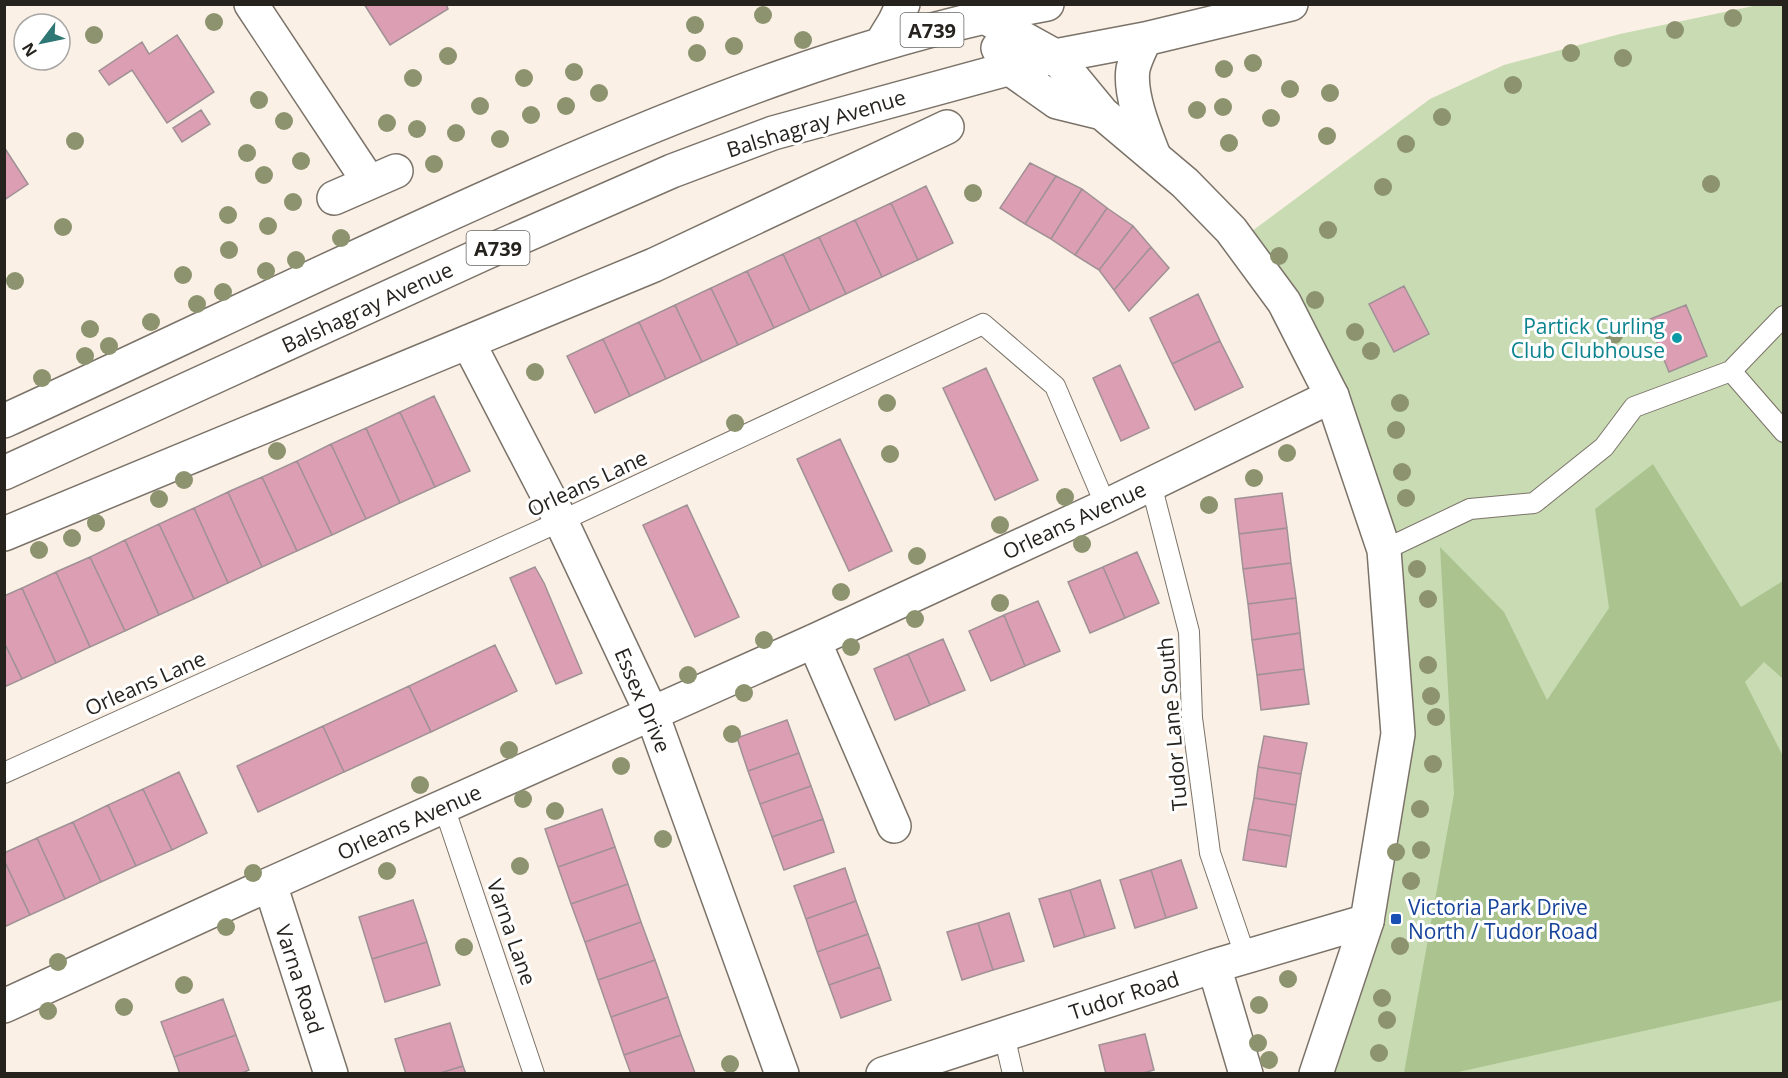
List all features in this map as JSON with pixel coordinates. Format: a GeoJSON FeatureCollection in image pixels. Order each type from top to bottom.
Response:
{"type":"FeatureCollection","features":[{"type":"Feature","properties":{"kind":"street"},"geometry":{"type":"LineString","coordinates":[[251,4],[383,177],[334,198]]}},
{"type":"Feature","properties":{"kind":"street"},"geometry":{"type":"LineString","coordinates":[[881,44],[903,4]]}},
{"type":"Feature","properties":{"kind":"street","name":"A739"},"geometry":{"type":"LineString","coordinates":[[4,421],[444,216],[649,126],[753,86],[979,10],[1047,4]]}},
{"type":"Feature","properties":{"kind":"street","name":"A739"},"geometry":{"type":"LineString","coordinates":[[1009,68],[1055,56],[1145,39],[1291,4]]}},
{"type":"Feature","properties":{"kind":"street"},"geometry":{"type":"LineString","coordinates":[[979,10],[1055,56],[1102,112],[1185,183],[1231,230],[1284,302],[1332,396],[1384,550],[1398,734],[1367,921],[1316,1074]]}},
{"type":"Feature","properties":{"kind":"street"},"geometry":{"type":"LineString","coordinates":[[979,10],[1009,68],[1057,102],[1102,112]]}},
{"type":"Feature","properties":{"kind":"street"},"geometry":{"type":"LineString","coordinates":[[1145,39],[1133,70],[1134,94],[1154,156]]}},
{"type":"Feature","properties":{"kind":"street","name":"Balshagray Avenue"},"geometry":{"type":"LineString","coordinates":[[4,473],[485,253],[672,171],[773,133],[1009,68]]}},
{"type":"Feature","properties":{"kind":"street"},"geometry":{"type":"LineString","coordinates":[[4,534],[654,265],[947,127]]}},
{"type":"Feature","properties":{"kind":"street","name":"Essex Drive"},"geometry":{"type":"LineString","coordinates":[[468,342],[561,521],[652,714],[783,1074]]}},
{"type":"Feature","properties":{"kind":"street","name":"Orleans Avenue"},"geometry":{"type":"LineString","coordinates":[[4,1006],[270,884],[814,641],[1106,506],[1332,396]]}},
{"type":"Feature","properties":{"kind":"street"},"geometry":{"type":"LineString","coordinates":[[814,641],[894,826]]}},
{"type":"Feature","properties":{"kind":"street","name":"Varna Road"},"geometry":{"type":"LineString","coordinates":[[270,884],[331,1074]]}},
{"type":"Feature","properties":{"kind":"street","name":"Tudor Road"},"geometry":{"type":"LineString","coordinates":[[883,1074],[1214,966],[1367,921]]}},
{"type":"Feature","properties":{"kind":"street"},"geometry":{"type":"LineString","coordinates":[[1214,966],[1246,1074]]}},
{"type":"Feature","properties":{"kind":"lane"},"geometry":{"type":"LineString","coordinates":[[1384,550],[1470,509],[1534,503],[1604,447],[1634,407],[1731,371],[1784,316]]}},
{"type":"Feature","properties":{"kind":"lane","name":"Orleans Lane"},"geometry":{"type":"LineString","coordinates":[[4,773],[561,521],[983,324],[1055,386],[1106,506]]}},
{"type":"Feature","properties":{"kind":"lane"},"geometry":{"type":"LineString","coordinates":[[1731,371],[1784,432]]}},
{"type":"Feature","properties":{"kind":"lane","name":"Tudor Lane South"},"geometry":{"type":"LineString","coordinates":[[1152,484],[1189,632],[1192,718],[1210,853],[1246,958]]}},
{"type":"Feature","properties":{"kind":"lane","name":"Varna Lane"},"geometry":{"type":"LineString","coordinates":[[444,807],[534,1074]]}},
{"type":"Feature","properties":{"kind":"lane"},"geometry":{"type":"LineString","coordinates":[[1004,1035],[1013,1074]]}},
{"type":"Feature","properties":{"kind":"green space"},"geometry":{"type":"Polygon","coordinates":[[[1758,5],[1783,5],[1783,1073],[1316,1073],[1398,734],[1384,550],[1244,237],[1430,99],[1504,65],[1620,34],[1758,5]]]}},
{"type":"Feature","properties":{"kind":"green space"},"geometry":{"type":"Polygon","coordinates":[[[1653,464],[1741,607],[1783,581],[1783,679],[1764,662],[1745,682],[1783,756],[1783,1000],[1454,1073],[1404,1073],[1454,794],[1440,547],[1504,612],[1547,700],[1609,608],[1595,509],[1653,464]]]}},
{"type":"Feature","properties":{"kind":"building"},"geometry":{"type":"Polygon","coordinates":[[[364,4],[446,4],[448,9],[390,45],[364,4]]]}},
{"type":"Feature","properties":{"kind":"building"},"geometry":{"type":"Polygon","coordinates":[[[177,35],[214,92],[167,123],[132,70],[109,85],[99,71],[142,42],[149,54],[177,35]]]}},
{"type":"Feature","properties":{"kind":"building"},"geometry":{"type":"Polygon","coordinates":[[[201,110],[210,124],[182,142],[173,128],[201,110]]]}},
{"type":"Feature","properties":{"kind":"building"},"geometry":{"type":"Polygon","coordinates":[[[4,147],[28,184],[4,200],[4,147]]]}},
{"type":"Feature","properties":{"kind":"building"},"geometry":{"type":"Polygon","coordinates":[[[1030,163],[1056,176],[1025,224],[1000,208],[1030,163]]]}},
{"type":"Feature","properties":{"kind":"building"},"geometry":{"type":"Polygon","coordinates":[[[1056,176],[1082,189],[1051,239],[1025,224],[1056,176]]]}},
{"type":"Feature","properties":{"kind":"building"},"geometry":{"type":"Polygon","coordinates":[[[926,186],[953,243],[918,260],[891,203],[926,186]]]}},
{"type":"Feature","properties":{"kind":"building"},"geometry":{"type":"Polygon","coordinates":[[[1082,189],[1107,208],[1075,255],[1051,239],[1082,189]]]}},
{"type":"Feature","properties":{"kind":"building"},"geometry":{"type":"Polygon","coordinates":[[[891,203],[918,260],[882,277],[855,220],[891,203]]]}},
{"type":"Feature","properties":{"kind":"building"},"geometry":{"type":"Polygon","coordinates":[[[1107,208],[1133,226],[1099,270],[1075,255],[1107,208]]]}},
{"type":"Feature","properties":{"kind":"building"},"geometry":{"type":"Polygon","coordinates":[[[855,220],[882,277],[846,294],[819,237],[855,220]]]}},
{"type":"Feature","properties":{"kind":"building"},"geometry":{"type":"Polygon","coordinates":[[[1133,226],[1151,247],[1114,290],[1099,270],[1133,226]]]}},
{"type":"Feature","properties":{"kind":"building"},"geometry":{"type":"Polygon","coordinates":[[[819,237],[846,294],[810,311],[783,254],[819,237]]]}},
{"type":"Feature","properties":{"kind":"building"},"geometry":{"type":"Polygon","coordinates":[[[1151,247],[1169,268],[1129,311],[1114,290],[1151,247]]]}},
{"type":"Feature","properties":{"kind":"building"},"geometry":{"type":"Polygon","coordinates":[[[783,254],[810,311],[774,328],[747,271],[783,254]]]}},
{"type":"Feature","properties":{"kind":"building"},"geometry":{"type":"Polygon","coordinates":[[[747,271],[774,328],[738,345],[711,288],[747,271]]]}},
{"type":"Feature","properties":{"kind":"building"},"geometry":{"type":"Polygon","coordinates":[[[1404,286],[1429,334],[1394,352],[1369,304],[1404,286]]]}},
{"type":"Feature","properties":{"kind":"building"},"geometry":{"type":"Polygon","coordinates":[[[711,288],[738,345],[702,362],[675,305],[711,288]]]}},
{"type":"Feature","properties":{"kind":"building"},"geometry":{"type":"Polygon","coordinates":[[[1198,294],[1220,341],[1172,364],[1150,318],[1198,294]]]}},
{"type":"Feature","properties":{"kind":"building"},"geometry":{"type":"Polygon","coordinates":[[[675,305],[702,362],[666,379],[639,322],[675,305]]]}},
{"type":"Feature","properties":{"kind":"building","name":"Partick Curling Club Clubhouse"},"geometry":{"type":"Polygon","coordinates":[[[1686,305],[1707,356],[1669,372],[1648,320],[1686,305]]]}},
{"type":"Feature","properties":{"kind":"building"},"geometry":{"type":"Polygon","coordinates":[[[639,322],[666,379],[630,396],[603,339],[639,322]]]}},
{"type":"Feature","properties":{"kind":"building"},"geometry":{"type":"Polygon","coordinates":[[[603,339],[630,396],[595,413],[567,356],[603,339]]]}},
{"type":"Feature","properties":{"kind":"building"},"geometry":{"type":"Polygon","coordinates":[[[1220,341],[1243,387],[1195,410],[1172,364],[1220,341]]]}},
{"type":"Feature","properties":{"kind":"building"},"geometry":{"type":"Polygon","coordinates":[[[1120,365],[1149,428],[1121,441],[1093,378],[1120,365]]]}},
{"type":"Feature","properties":{"kind":"building"},"geometry":{"type":"Polygon","coordinates":[[[986,368],[1038,480],[995,500],[943,388],[986,368]]]}},
{"type":"Feature","properties":{"kind":"building"},"geometry":{"type":"Polygon","coordinates":[[[434,396],[470,471],[435,487],[400,412],[434,396]]]}},
{"type":"Feature","properties":{"kind":"building"},"geometry":{"type":"Polygon","coordinates":[[[400,412],[435,487],[400,503],[366,428],[400,412]]]}},
{"type":"Feature","properties":{"kind":"building"},"geometry":{"type":"Polygon","coordinates":[[[366,428],[400,503],[366,519],[331,444],[366,428]]]}},
{"type":"Feature","properties":{"kind":"building"},"geometry":{"type":"Polygon","coordinates":[[[840,439],[892,551],[849,571],[797,459],[840,439]]]}},
{"type":"Feature","properties":{"kind":"building"},"geometry":{"type":"Polygon","coordinates":[[[331,444],[366,519],[332,535],[297,461],[331,444]]]}},
{"type":"Feature","properties":{"kind":"building"},"geometry":{"type":"Polygon","coordinates":[[[297,461],[332,535],[297,551],[262,477],[297,461]]]}},
{"type":"Feature","properties":{"kind":"building"},"geometry":{"type":"Polygon","coordinates":[[[262,477],[297,551],[262,567],[228,492],[262,477]]]}},
{"type":"Feature","properties":{"kind":"building"},"geometry":{"type":"Polygon","coordinates":[[[228,492],[262,567],[228,583],[194,508],[228,492]]]}},
{"type":"Feature","properties":{"kind":"building"},"geometry":{"type":"Polygon","coordinates":[[[1282,493],[1287,528],[1239,534],[1235,499],[1282,493]]]}},
{"type":"Feature","properties":{"kind":"building"},"geometry":{"type":"Polygon","coordinates":[[[687,505],[739,617],[695,637],[643,525],[687,505]]]}},
{"type":"Feature","properties":{"kind":"building"},"geometry":{"type":"Polygon","coordinates":[[[194,508],[228,583],[194,599],[159,524],[194,508]]]}},
{"type":"Feature","properties":{"kind":"building"},"geometry":{"type":"Polygon","coordinates":[[[159,524],[194,599],[159,615],[125,540],[159,524]]]}},
{"type":"Feature","properties":{"kind":"building"},"geometry":{"type":"Polygon","coordinates":[[[1287,528],[1291,563],[1243,569],[1239,534],[1287,528]]]}},
{"type":"Feature","properties":{"kind":"building"},"geometry":{"type":"Polygon","coordinates":[[[125,540],[159,615],[125,631],[90,557],[125,540]]]}},
{"type":"Feature","properties":{"kind":"building"},"geometry":{"type":"Polygon","coordinates":[[[1137,552],[1159,603],[1125,618],[1103,567],[1137,552]]]}},
{"type":"Feature","properties":{"kind":"building"},"geometry":{"type":"Polygon","coordinates":[[[90,557],[125,631],[90,647],[56,572],[90,557]]]}},
{"type":"Feature","properties":{"kind":"building"},"geometry":{"type":"Polygon","coordinates":[[[1291,563],[1296,598],[1248,604],[1243,569],[1291,563]]]}},
{"type":"Feature","properties":{"kind":"building"},"geometry":{"type":"Polygon","coordinates":[[[535,567],[582,673],[556,684],[510,578],[535,567]]]}},
{"type":"Feature","properties":{"kind":"building"},"geometry":{"type":"Polygon","coordinates":[[[1103,567],[1125,618],[1090,633],[1068,582],[1103,567]]]}},
{"type":"Feature","properties":{"kind":"building"},"geometry":{"type":"Polygon","coordinates":[[[56,572],[90,647],[56,663],[22,588],[56,572]]]}},
{"type":"Feature","properties":{"kind":"building"},"geometry":{"type":"Polygon","coordinates":[[[22,588],[56,663],[22,679],[4,642],[4,596],[22,588]]]}},
{"type":"Feature","properties":{"kind":"building"},"geometry":{"type":"Polygon","coordinates":[[[1296,598],[1300,633],[1252,640],[1248,604],[1296,598]]]}},
{"type":"Feature","properties":{"kind":"building"},"geometry":{"type":"Polygon","coordinates":[[[1038,601],[1060,651],[1025,666],[1004,615],[1038,601]]]}},
{"type":"Feature","properties":{"kind":"building"},"geometry":{"type":"Polygon","coordinates":[[[1004,615],[1025,666],[991,681],[969,631],[1004,615]]]}},
{"type":"Feature","properties":{"kind":"building"},"geometry":{"type":"Polygon","coordinates":[[[1300,633],[1304,669],[1257,675],[1252,640],[1300,633]]]}},
{"type":"Feature","properties":{"kind":"building"},"geometry":{"type":"Polygon","coordinates":[[[943,639],[965,690],[930,705],[908,654],[943,639]]]}},
{"type":"Feature","properties":{"kind":"building"},"geometry":{"type":"Polygon","coordinates":[[[4,642],[22,679],[4,687],[4,642]]]}},
{"type":"Feature","properties":{"kind":"building"},"geometry":{"type":"Polygon","coordinates":[[[495,645],[517,691],[431,732],[409,686],[495,645]]]}},
{"type":"Feature","properties":{"kind":"building"},"geometry":{"type":"Polygon","coordinates":[[[908,654],[930,705],[895,720],[874,669],[908,654]]]}},
{"type":"Feature","properties":{"kind":"building"},"geometry":{"type":"Polygon","coordinates":[[[1304,669],[1309,704],[1261,710],[1257,675],[1304,669]]]}},
{"type":"Feature","properties":{"kind":"building"},"geometry":{"type":"Polygon","coordinates":[[[409,686],[431,732],[344,772],[323,726],[409,686]]]}},
{"type":"Feature","properties":{"kind":"building"},"geometry":{"type":"Polygon","coordinates":[[[787,720],[799,753],[748,771],[737,738],[787,720]]]}},
{"type":"Feature","properties":{"kind":"building"},"geometry":{"type":"Polygon","coordinates":[[[323,726],[344,772],[258,812],[237,766],[323,726]]]}},
{"type":"Feature","properties":{"kind":"building"},"geometry":{"type":"Polygon","coordinates":[[[1264,736],[1307,743],[1301,774],[1258,767],[1264,736]]]}},
{"type":"Feature","properties":{"kind":"building"},"geometry":{"type":"Polygon","coordinates":[[[799,753],[811,786],[760,804],[748,771],[799,753]]]}},
{"type":"Feature","properties":{"kind":"building"},"geometry":{"type":"Polygon","coordinates":[[[1258,767],[1301,774],[1296,805],[1254,798],[1258,767]]]}},
{"type":"Feature","properties":{"kind":"building"},"geometry":{"type":"Polygon","coordinates":[[[179,772],[207,833],[172,850],[143,789],[179,772]]]}},
{"type":"Feature","properties":{"kind":"building"},"geometry":{"type":"Polygon","coordinates":[[[811,786],[823,819],[772,837],[760,804],[811,786]]]}},
{"type":"Feature","properties":{"kind":"building"},"geometry":{"type":"Polygon","coordinates":[[[143,789],[172,850],[136,866],[108,805],[143,789]]]}},
{"type":"Feature","properties":{"kind":"building"},"geometry":{"type":"Polygon","coordinates":[[[1254,798],[1296,805],[1291,836],[1248,829],[1254,798]]]}},
{"type":"Feature","properties":{"kind":"building"},"geometry":{"type":"Polygon","coordinates":[[[108,805],[136,866],[101,882],[73,822],[108,805]]]}},
{"type":"Feature","properties":{"kind":"building"},"geometry":{"type":"Polygon","coordinates":[[[602,809],[615,847],[558,867],[545,829],[602,809]]]}},
{"type":"Feature","properties":{"kind":"building"},"geometry":{"type":"Polygon","coordinates":[[[823,819],[834,852],[784,870],[772,837],[823,819]]]}},
{"type":"Feature","properties":{"kind":"building"},"geometry":{"type":"Polygon","coordinates":[[[73,822],[101,882],[65,899],[37,838],[73,822]]]}},
{"type":"Feature","properties":{"kind":"building"},"geometry":{"type":"Polygon","coordinates":[[[1248,829],[1291,836],[1286,867],[1243,860],[1248,829]]]}},
{"type":"Feature","properties":{"kind":"building"},"geometry":{"type":"Polygon","coordinates":[[[37,838],[65,899],[30,915],[4,860],[4,853],[37,838]]]}},
{"type":"Feature","properties":{"kind":"building"},"geometry":{"type":"Polygon","coordinates":[[[615,847],[628,884],[571,904],[558,867],[615,847]]]}},
{"type":"Feature","properties":{"kind":"building"},"geometry":{"type":"Polygon","coordinates":[[[4,860],[30,915],[4,927],[4,860]]]}},
{"type":"Feature","properties":{"kind":"building"},"geometry":{"type":"Polygon","coordinates":[[[1181,860],[1197,908],[1166,918],[1151,870],[1181,860]]]}},
{"type":"Feature","properties":{"kind":"building"},"geometry":{"type":"Polygon","coordinates":[[[845,868],[856,901],[806,919],[794,886],[845,868]]]}},
{"type":"Feature","properties":{"kind":"building"},"geometry":{"type":"Polygon","coordinates":[[[1151,870],[1166,918],[1135,928],[1120,880],[1151,870]]]}},
{"type":"Feature","properties":{"kind":"building"},"geometry":{"type":"Polygon","coordinates":[[[1100,880],[1115,928],[1085,937],[1070,890],[1100,880]]]}},
{"type":"Feature","properties":{"kind":"building"},"geometry":{"type":"Polygon","coordinates":[[[628,884],[641,922],[585,942],[571,904],[628,884]]]}},
{"type":"Feature","properties":{"kind":"building"},"geometry":{"type":"Polygon","coordinates":[[[1070,890],[1085,937],[1054,947],[1039,899],[1070,890]]]}},
{"type":"Feature","properties":{"kind":"building"},"geometry":{"type":"Polygon","coordinates":[[[413,900],[427,942],[372,959],[359,917],[413,900]]]}},
{"type":"Feature","properties":{"kind":"building"},"geometry":{"type":"Polygon","coordinates":[[[856,901],[868,934],[817,952],[806,919],[856,901]]]}},
{"type":"Feature","properties":{"kind":"building"},"geometry":{"type":"Polygon","coordinates":[[[1009,913],[1024,961],[993,970],[978,923],[1009,913]]]}},
{"type":"Feature","properties":{"kind":"building"},"geometry":{"type":"Polygon","coordinates":[[[641,922],[655,960],[598,980],[585,942],[641,922]]]}},
{"type":"Feature","properties":{"kind":"building"},"geometry":{"type":"Polygon","coordinates":[[[978,923],[993,970],[962,980],[947,932],[978,923]]]}},
{"type":"Feature","properties":{"kind":"building"},"geometry":{"type":"Polygon","coordinates":[[[868,934],[880,967],[829,985],[817,952],[868,934]]]}},
{"type":"Feature","properties":{"kind":"building"},"geometry":{"type":"Polygon","coordinates":[[[427,942],[440,985],[385,1002],[372,959],[427,942]]]}},
{"type":"Feature","properties":{"kind":"building"},"geometry":{"type":"Polygon","coordinates":[[[655,960],[668,997],[611,1017],[598,980],[655,960]]]}},
{"type":"Feature","properties":{"kind":"building"},"geometry":{"type":"Polygon","coordinates":[[[880,967],[891,1000],[841,1018],[829,985],[880,967]]]}},
{"type":"Feature","properties":{"kind":"building"},"geometry":{"type":"Polygon","coordinates":[[[668,997],[681,1035],[624,1055],[611,1017],[668,997]]]}},
{"type":"Feature","properties":{"kind":"building"},"geometry":{"type":"Polygon","coordinates":[[[223,999],[236,1035],[174,1057],[161,1022],[223,999]]]}},
{"type":"Feature","properties":{"kind":"building"},"geometry":{"type":"Polygon","coordinates":[[[450,1023],[463,1066],[437,1074],[406,1074],[395,1039],[450,1023]]]}},
{"type":"Feature","properties":{"kind":"building"},"geometry":{"type":"Polygon","coordinates":[[[1145,1034],[1154,1070],[1140,1074],[1106,1074],[1099,1045],[1145,1034]]]}},
{"type":"Feature","properties":{"kind":"building"},"geometry":{"type":"Polygon","coordinates":[[[236,1035],[249,1070],[240,1074],[180,1074],[174,1057],[236,1035]]]}},
{"type":"Feature","properties":{"kind":"building"},"geometry":{"type":"Polygon","coordinates":[[[681,1035],[695,1073],[631,1074],[624,1055],[681,1035]]]}},
{"type":"Feature","properties":{"kind":"building"},"geometry":{"type":"Polygon","coordinates":[[[463,1066],[466,1074],[437,1074],[463,1066]]]}},
{"type":"Feature","properties":{"kind":"place","name":"Partick Curling Club Clubhouse"},"geometry":{"type":"Point","coordinates":[1677,338]}},
{"type":"Feature","properties":{"kind":"place","name":"Victoria Park Drive North / Tudor Road"},"geometry":{"type":"Point","coordinates":[1396,919]}}]}
